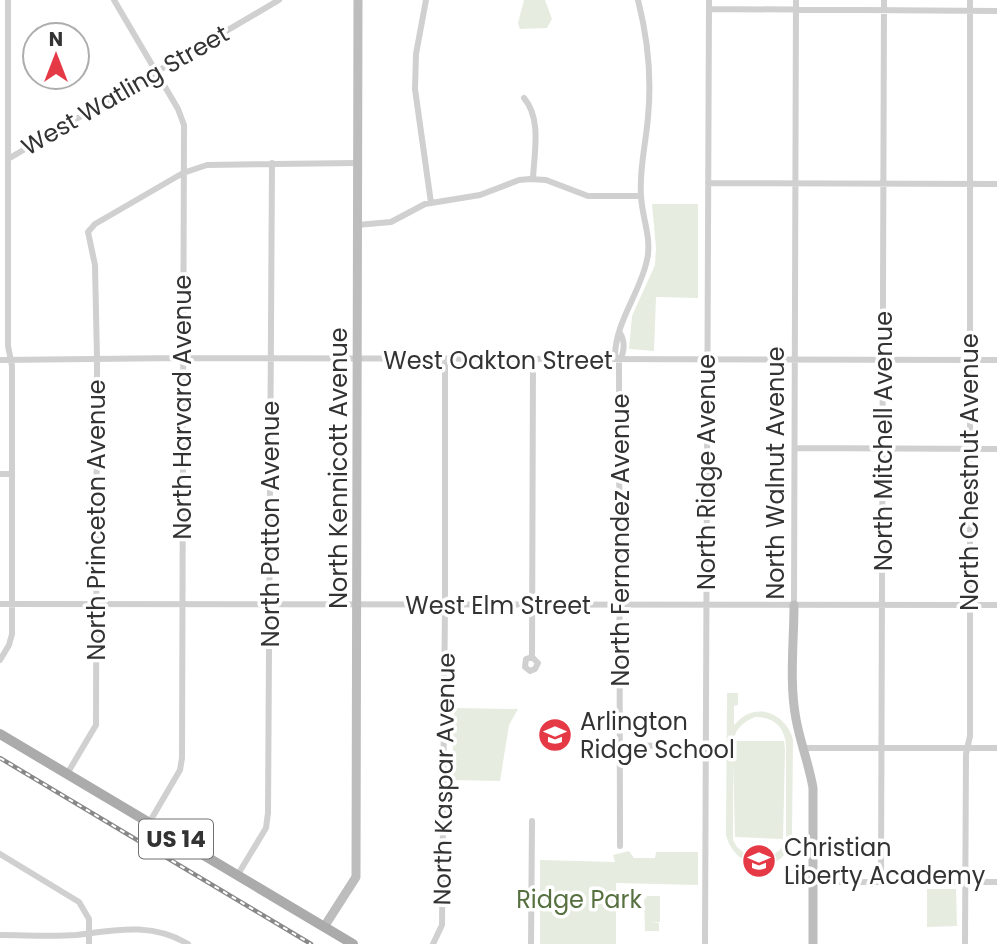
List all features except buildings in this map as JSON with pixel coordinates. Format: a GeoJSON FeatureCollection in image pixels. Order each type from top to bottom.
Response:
{"type":"FeatureCollection","features":[{"type":"Feature","properties":{"kind":"main road","name":"US 14"},"geometry":{"type":"LineString","coordinates":[[0,734],[353,944]]}},
{"type":"Feature","properties":{"kind":"street"},"geometry":{"type":"LineString","coordinates":[[0,660],[12,640],[11,360],[4,258],[8,159],[4,20],[8,0]]}},
{"type":"Feature","properties":{"kind":"street","name":"North Harvard Avenue"},"geometry":{"type":"LineString","coordinates":[[114,0],[182,117],[181,764],[180,771],[149,823]]}},
{"type":"Feature","properties":{"kind":"street","name":"West Watling Street"},"geometry":{"type":"LineString","coordinates":[[8,159],[279,0]]}},
{"type":"Feature","properties":{"kind":"street","name":"North Kennicott Avenue"},"geometry":{"type":"LineString","coordinates":[[324,928],[356,877],[358,0]]}},
{"type":"Feature","properties":{"kind":"street"},"geometry":{"type":"LineString","coordinates":[[426,0],[417,43],[415,77],[417,114],[431,203]]}},
{"type":"Feature","properties":{"kind":"street","name":"North Fernandez Avenue"},"geometry":{"type":"LineString","coordinates":[[620,846],[620,360],[624,339],[620,333],[648,257],[641,196],[650,65],[638,0]]}},
{"type":"Feature","properties":{"kind":"street","name":"North Ridge Avenue"},"geometry":{"type":"LineString","coordinates":[[705,944],[709,0]]}},
{"type":"Feature","properties":{"kind":"street","name":"North Walnut Avenue"},"geometry":{"type":"LineString","coordinates":[[796,0],[794,704],[813,788],[813,944]]}},
{"type":"Feature","properties":{"kind":"street","name":"North Mitchell Avenue"},"geometry":{"type":"LineString","coordinates":[[881,881],[884,0]]}},
{"type":"Feature","properties":{"kind":"street","name":"North Chestnut Avenue"},"geometry":{"type":"LineString","coordinates":[[965,944],[967,748],[970,736],[970,0]]}},
{"type":"Feature","properties":{"kind":"street"},"geometry":{"type":"LineString","coordinates":[[709,9],[997,11]]}},
{"type":"Feature","properties":{"kind":"street"},"geometry":{"type":"LineString","coordinates":[[524,98],[532,107],[535,120],[533,179]]}},
{"type":"Feature","properties":{"kind":"street"},"geometry":{"type":"LineString","coordinates":[[184,173],[222,163],[356,163]]}},
{"type":"Feature","properties":{"kind":"street","name":"North Patton Avenue"},"geometry":{"type":"LineString","coordinates":[[237,876],[266,828],[268,813],[272,163]]}},
{"type":"Feature","properties":{"kind":"street","name":"North Princeton Avenue"},"geometry":{"type":"LineString","coordinates":[[68,774],[96,725],[97,359],[94,258],[88,232],[95,224],[184,173]]}},
{"type":"Feature","properties":{"kind":"street"},"geometry":{"type":"LineString","coordinates":[[357,225],[391,222],[431,203],[480,195],[519,180],[546,180],[588,196],[641,196]]}},
{"type":"Feature","properties":{"kind":"street"},"geometry":{"type":"LineString","coordinates":[[708,183],[997,184]]}},
{"type":"Feature","properties":{"kind":"street"},"geometry":{"type":"LineString","coordinates":[[532,657],[533,359]]}},
{"type":"Feature","properties":{"kind":"street","name":"West Oakton Street"},"geometry":{"type":"LineString","coordinates":[[0,360],[997,360]]}},
{"type":"Feature","properties":{"kind":"street","name":"North Kaspar Avenue"},"geometry":{"type":"LineString","coordinates":[[433,944],[442,925],[446,605],[445,360]]}},
{"type":"Feature","properties":{"kind":"street"},"geometry":{"type":"LineString","coordinates":[[795,448],[997,449]]}},
{"type":"Feature","properties":{"kind":"street"},"geometry":{"type":"LineString","coordinates":[[0,474],[11,474]]}},
{"type":"Feature","properties":{"kind":"street","name":"West Elm Street"},"geometry":{"type":"LineString","coordinates":[[0,604],[997,605]]}},
{"type":"Feature","properties":{"kind":"street"},"geometry":{"type":"LineString","coordinates":[[620,745],[706,747]]}},
{"type":"Feature","properties":{"kind":"street"},"geometry":{"type":"LineString","coordinates":[[804,748],[997,748]]}},
{"type":"Feature","properties":{"kind":"street"},"geometry":{"type":"LineString","coordinates":[[531,944],[532,821]]}},
{"type":"Feature","properties":{"kind":"street"},"geometry":{"type":"LineString","coordinates":[[0,854],[85,908],[89,944]]}},
{"type":"Feature","properties":{"kind":"street"},"geometry":{"type":"LineString","coordinates":[[813,882],[997,882]]}},
{"type":"Feature","properties":{"kind":"street"},"geometry":{"type":"LineString","coordinates":[[0,935],[76,935],[103,930],[155,931],[168,933],[188,944]]}},
{"type":"Feature","properties":{"kind":"green space"},"geometry":{"type":"Polygon","coordinates":[[[524,0],[545,0],[552,19],[547,28],[520,29],[518,23],[524,0]]]}},
{"type":"Feature","properties":{"kind":"green space"},"geometry":{"type":"Polygon","coordinates":[[[652,204],[698,204],[698,298],[656,297],[654,351],[629,349],[632,316],[655,265],[652,204]]]}},
{"type":"Feature","properties":{"kind":"green space"},"geometry":{"type":"Polygon","coordinates":[[[727,693],[738,693],[738,705],[734,706],[734,725],[748,714],[763,712],[776,716],[791,733],[792,837],[780,859],[760,865],[739,857],[726,835],[727,693]],[[755,717],[738,729],[734,741],[784,741],[783,839],[735,837],[733,761],[733,840],[750,858],[766,859],[780,850],[786,837],[786,746],[781,728],[777,724],[755,717]]]}},
{"type":"Feature","properties":{"kind":"green space"},"geometry":{"type":"Polygon","coordinates":[[[454,708],[518,709],[509,725],[500,781],[452,780],[454,708]]]}},
{"type":"Feature","properties":{"kind":"green space","name":"Ridge Park"},"geometry":{"type":"Polygon","coordinates":[[[629,851],[634,858],[655,858],[656,852],[698,852],[698,885],[616,883],[616,944],[540,944],[540,860],[615,862],[613,855],[629,851]]]}},
{"type":"Feature","properties":{"kind":"green space"},"geometry":{"type":"Polygon","coordinates":[[[927,889],[956,889],[957,926],[927,927],[927,889]]]}},
{"type":"Feature","properties":{"kind":"green space"},"geometry":{"type":"Polygon","coordinates":[[[647,896],[660,896],[660,922],[651,923],[659,923],[659,931],[645,931],[644,900],[647,896]]]}},
{"type":"Feature","properties":{"kind":"railway"},"geometry":{"type":"LineString","coordinates":[[0,758],[311,944]]}},
{"type":"Feature","properties":{"kind":"place","name":"Arlington Ridge School"},"geometry":{"type":"Point","coordinates":[555,735]}},
{"type":"Feature","properties":{"kind":"place","name":"Christian Liberty Academy"},"geometry":{"type":"Point","coordinates":[759,861]}}]}
